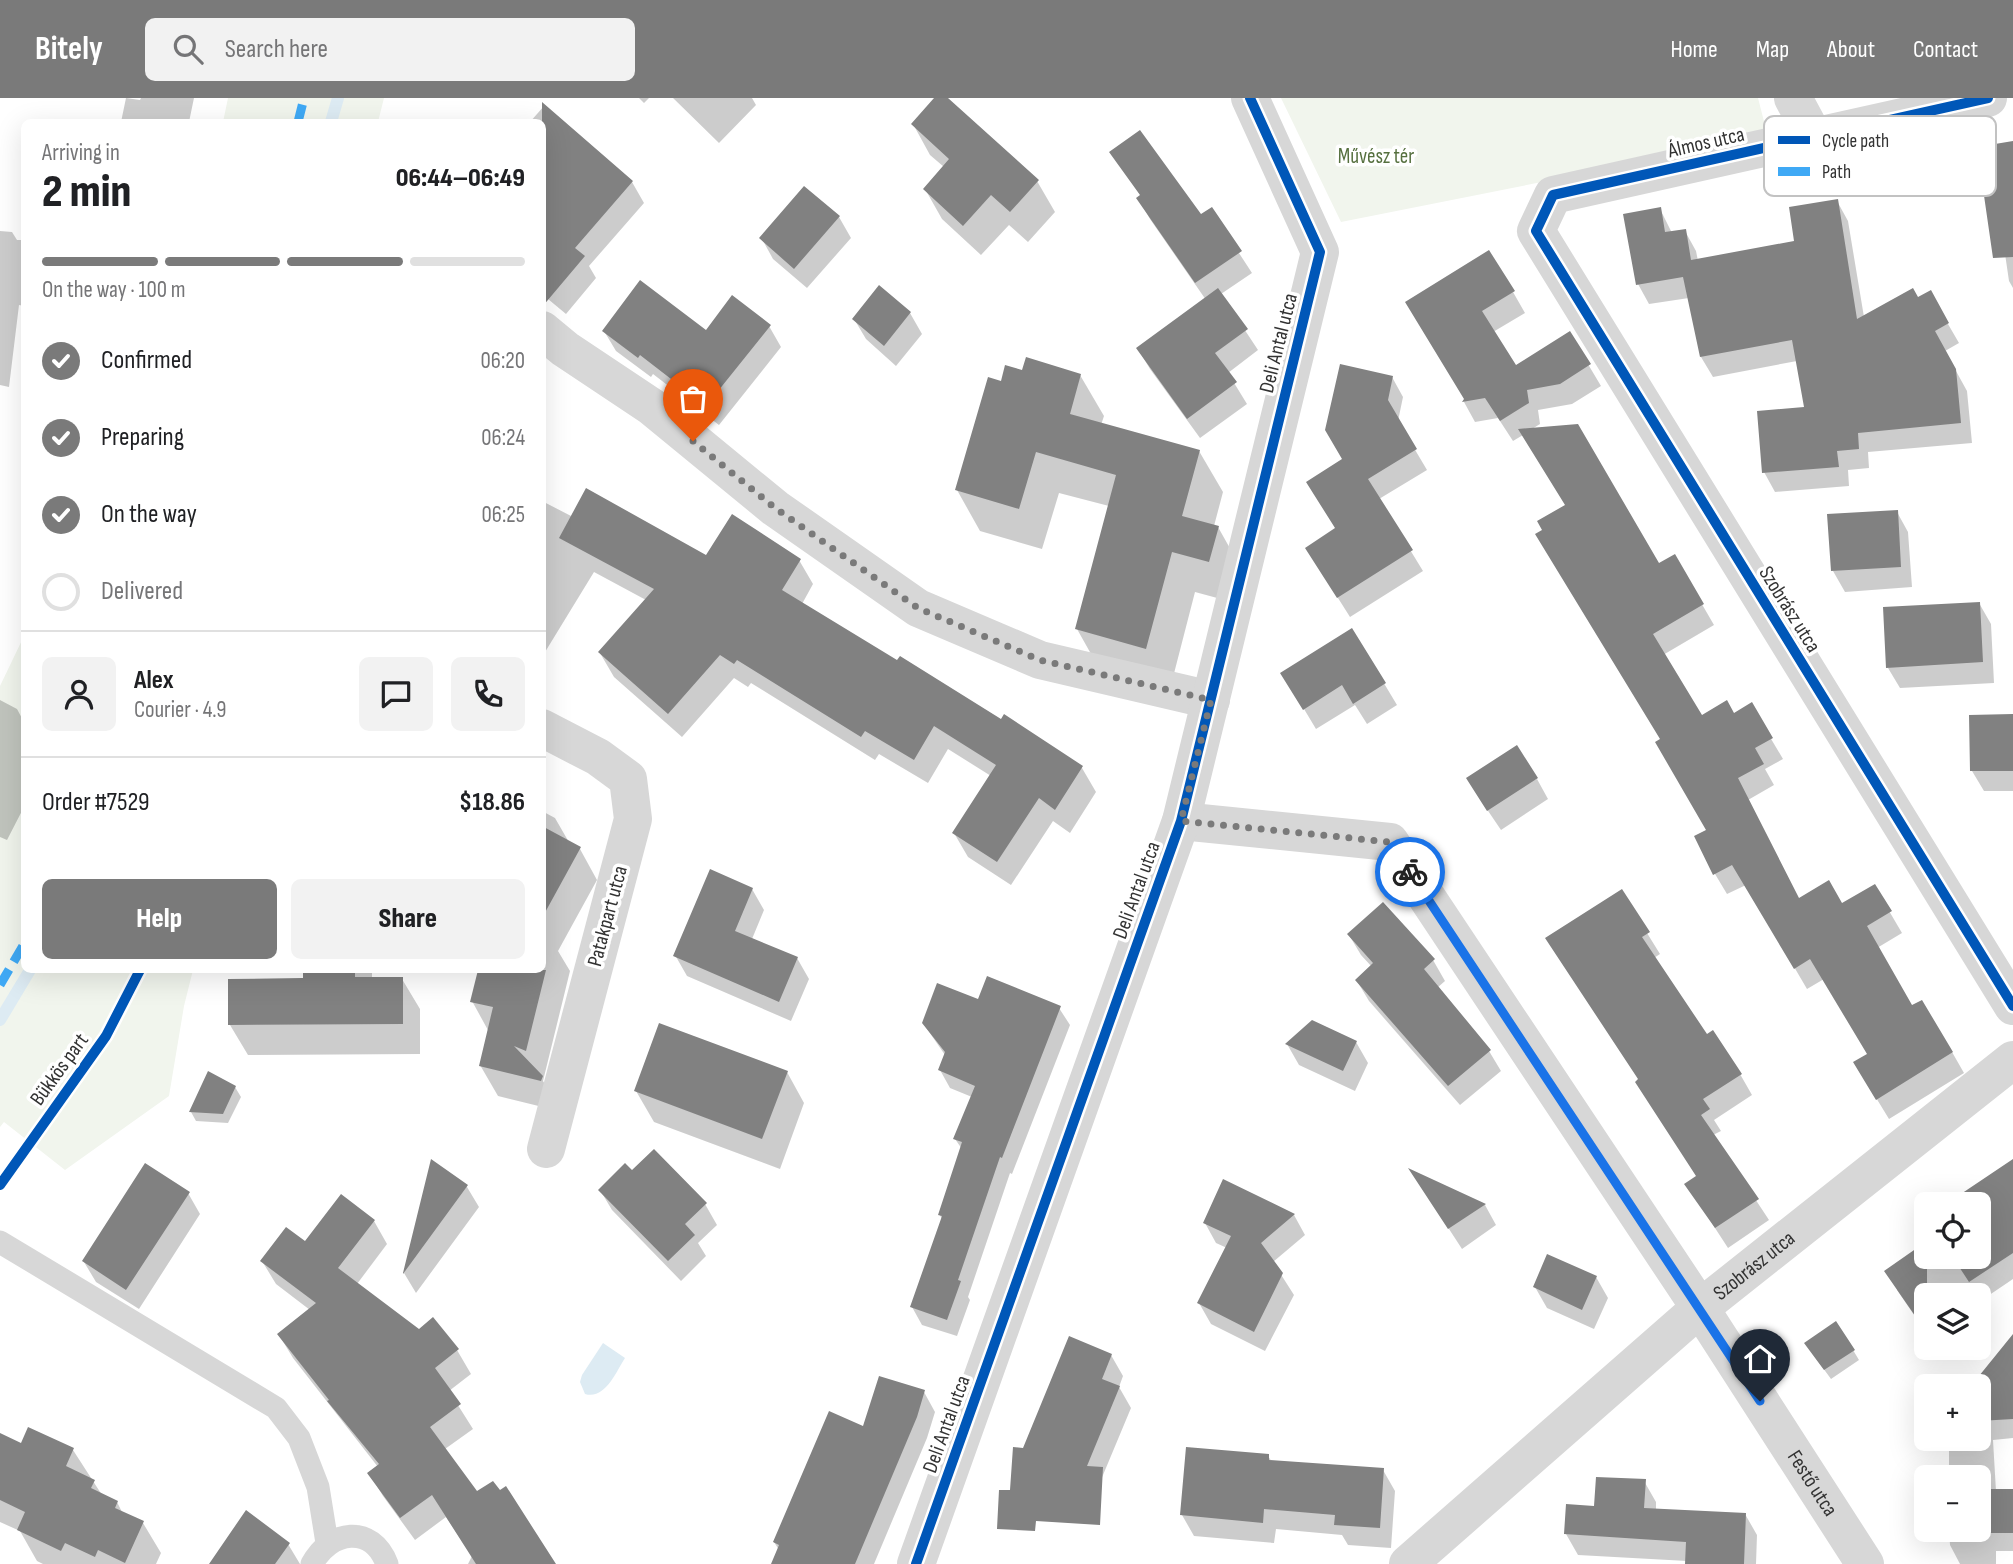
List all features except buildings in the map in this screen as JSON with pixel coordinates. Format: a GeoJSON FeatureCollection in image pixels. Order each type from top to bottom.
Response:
{"type":"FeatureCollection","features":[{"type":"Feature","properties":{"kind":"street","name":"Deli Antal utca"},"geometry":{"type":"LineString","coordinates":[[916,1564],[1181,821],[1320,252],[1250,98]]}},
{"type":"Feature","properties":{"kind":"street"},"geometry":{"type":"LineString","coordinates":[[1793,98],[1803,116]]}},
{"type":"Feature","properties":{"kind":"street","name":"Álmos utca"},"geometry":{"type":"LineString","coordinates":[[1908,116],[1988,98]]}},
{"type":"Feature","properties":{"kind":"street","name":"Álmos utca"},"geometry":{"type":"LineString","coordinates":[[1536,231],[1553,195],[1764,148]]}},
{"type":"Feature","properties":{"kind":"street","name":"Szobrász utca"},"geometry":{"type":"LineString","coordinates":[[1536,231],[2013,1006]]}},
{"type":"Feature","properties":{"kind":"street"},"geometry":{"type":"LineString","coordinates":[[546,333],[652,407],[775,508],[918,608],[1040,660],[1211,700]]}},
{"type":"Feature","properties":{"kind":"street","name":"Patakpart utca"},"geometry":{"type":"LineString","coordinates":[[546,731],[598,757],[628,779],[633,819],[546,1149]]}},
{"type":"Feature","properties":{"kind":"street","name":"Festő utca"},"geometry":{"type":"LineString","coordinates":[[1181,821],[1390,842],[1700,1308],[1866,1564]]}},
{"type":"Feature","properties":{"kind":"street","name":"Szobrász utca"},"geometry":{"type":"LineString","coordinates":[[1408,1564],[1700,1308],[2013,1060]]}},
{"type":"Feature","properties":{"kind":"lane"},"geometry":{"type":"LineString","coordinates":[[0,1242],[276,1408],[299,1438],[318,1487],[327,1543]]}},
{"type":"Feature","properties":{"kind":"lane"},"geometry":{"type":"LineString","coordinates":[[312,1564],[327,1543],[352,1536],[376,1546],[387,1564]]}},
{"type":"Feature","properties":{"kind":"green space"},"geometry":{"type":"Polygon","coordinates":[[[228,98],[384,98],[379,119],[224,119],[228,98]]]}},
{"type":"Feature","properties":{"kind":"green space","name":"Művész tér"},"geometry":{"type":"Polygon","coordinates":[[[1281,98],[1758,98],[1764,121],[1764,138],[1341,222],[1281,98]]]}},
{"type":"Feature","properties":{"kind":"green space"},"geometry":{"type":"Polygon","coordinates":[[[21,642],[21,973],[192,973],[169,1096],[65,1170],[4,1122],[0,1127],[0,686],[21,642]]]}},
{"type":"Feature","properties":{"kind":"shaded area"},"geometry":{"type":"Polygon","coordinates":[[[603,1343],[625,1358],[604,1389],[592,1395],[585,1394],[580,1382],[582,1375],[603,1343]]]}},
{"type":"Feature","properties":{"kind":"waterway"},"geometry":{"type":"LineString","coordinates":[[332,119],[338,98]]}},
{"type":"Feature","properties":{"kind":"waterway"},"geometry":{"type":"LineString","coordinates":[[0,1020],[28,973]]}},
{"type":"Feature","properties":{"kind":"marked path"},"geometry":{"type":"LineString","coordinates":[[299,119],[304,98]]}},
{"type":"Feature","properties":{"kind":"marked path"},"geometry":{"type":"LineString","coordinates":[[0,985],[21,949]]}},
{"type":"Feature","properties":{"kind":"cycle path"},"geometry":{"type":"LineString","coordinates":[[916,1564],[1181,821],[1320,252],[1250,98]]}},
{"type":"Feature","properties":{"kind":"cycle path"},"geometry":{"type":"LineString","coordinates":[[1907,116],[1988,98]]}},
{"type":"Feature","properties":{"kind":"cycle path"},"geometry":{"type":"LineString","coordinates":[[1764,148],[1553,195],[1536,231],[2013,1006]]}},
{"type":"Feature","properties":{"kind":"cycle path","name":"Bükkös part"},"geometry":{"type":"LineString","coordinates":[[0,1185],[106,1036],[138,973]]}},
{"type":"Feature","properties":{"kind":"way so far"},"geometry":{"type":"LineString","coordinates":[[693,441],[775,508],[918,608],[1040,660],[1211,700],[1181,821],[1390,842],[1410,872]]}},
{"type":"Feature","properties":{"kind":"route"},"geometry":{"type":"LineString","coordinates":[[1410,872],[1760,1401]]}}]}
